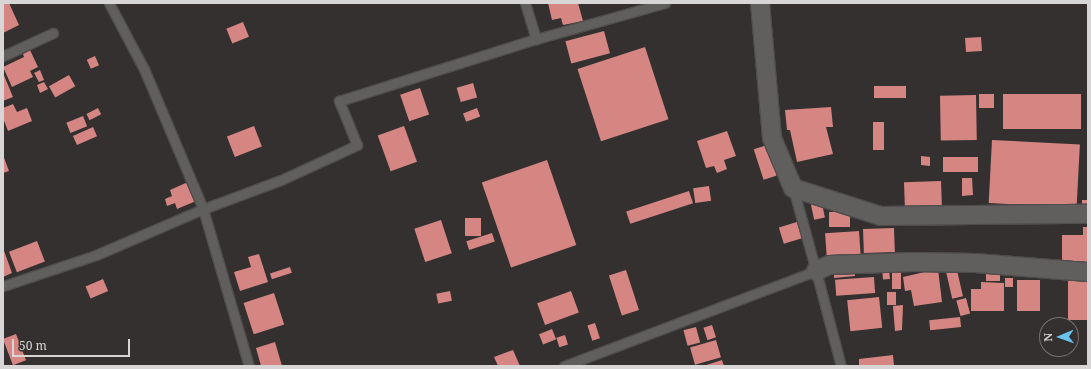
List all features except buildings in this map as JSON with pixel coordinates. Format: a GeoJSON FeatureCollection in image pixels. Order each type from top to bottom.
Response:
{"type":"FeatureCollection","features":[{"type":"Feature","properties":{"kind":"street"},"geometry":{"type":"LineString","coordinates":[[760,3],[772,138],[793,188],[881,216],[1088,214]]}},
{"type":"Feature","properties":{"kind":"street"},"geometry":{"type":"LineString","coordinates":[[816,271],[829,265],[912,262],[975,263],[1088,272]]}},
{"type":"Feature","properties":{"kind":"lane"},"geometry":{"type":"LineString","coordinates":[[109,3],[144,69],[203,209],[248,366]]}},
{"type":"Feature","properties":{"kind":"lane"},"geometry":{"type":"LineString","coordinates":[[525,3],[536,39]]}},
{"type":"Feature","properties":{"kind":"lane"},"geometry":{"type":"LineString","coordinates":[[3,286],[96,255],[203,209],[281,180],[357,145],[340,101],[536,39],[665,3]]}},
{"type":"Feature","properties":{"kind":"lane"},"geometry":{"type":"LineString","coordinates":[[3,56],[53,33]]}},
{"type":"Feature","properties":{"kind":"lane"},"geometry":{"type":"LineString","coordinates":[[793,188],[841,366]]}},
{"type":"Feature","properties":{"kind":"lane"},"geometry":{"type":"LineString","coordinates":[[564,366],[816,271]]}}]}
